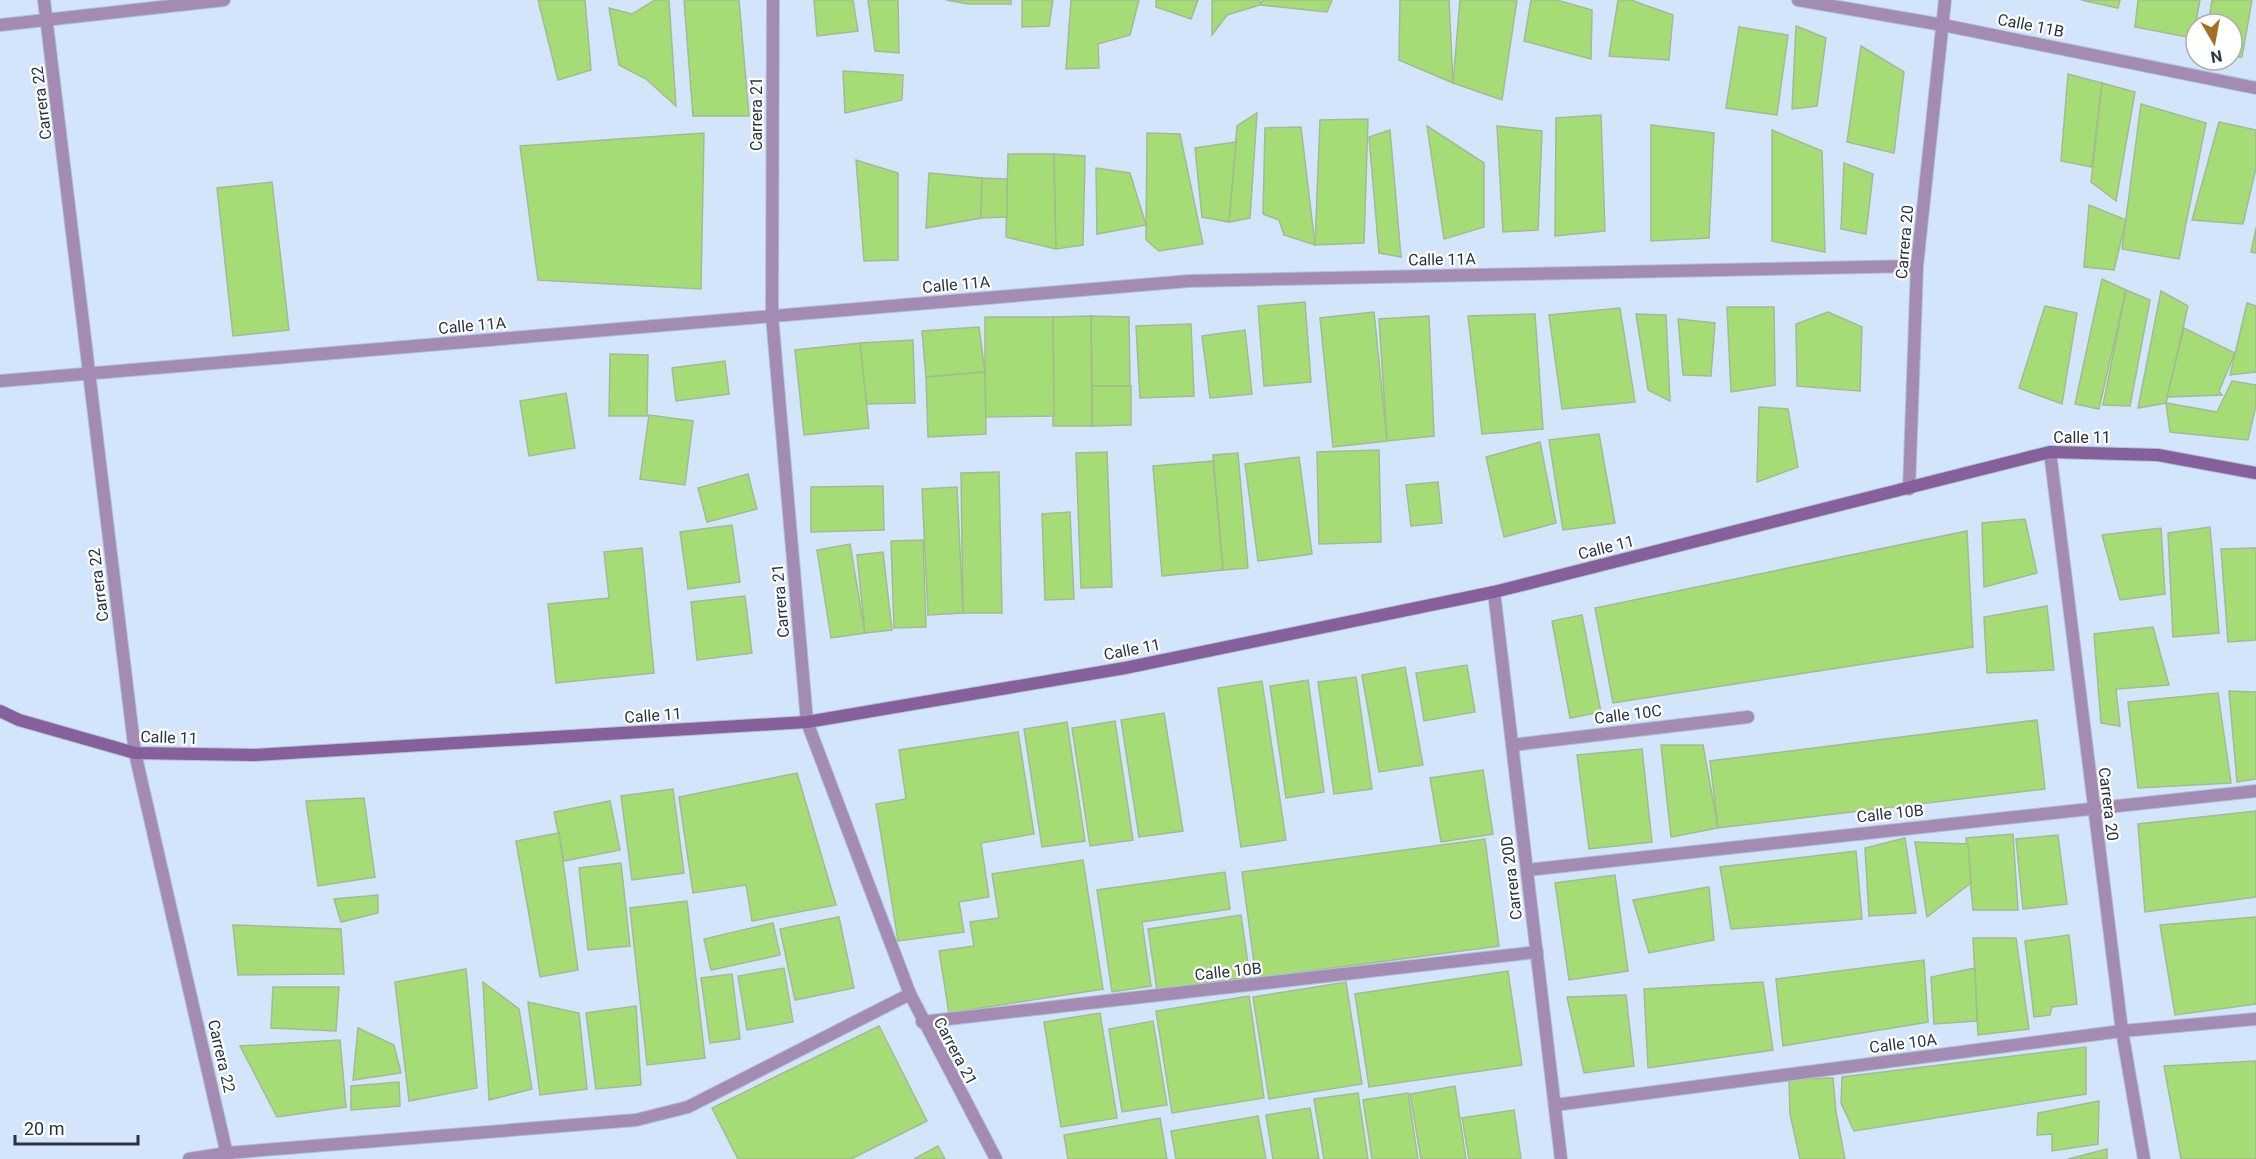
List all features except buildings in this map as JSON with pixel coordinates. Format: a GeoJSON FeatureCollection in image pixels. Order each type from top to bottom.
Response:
{"type":"FeatureCollection","features":[{"type":"Feature","properties":{"kind":"street","name":"Carrera 22"},"geometry":{"type":"LineString","coordinates":[[44,0],[135,753],[227,1156]]}},
{"type":"Feature","properties":{"kind":"street"},"geometry":{"type":"LineString","coordinates":[[0,25],[224,0]]}},
{"type":"Feature","properties":{"kind":"street","name":"Carrera 21"},"geometry":{"type":"LineString","coordinates":[[773,0],[772,316],[807,722],[922,1022],[996,1159]]}},
{"type":"Feature","properties":{"kind":"street","name":"Calle 11B"},"geometry":{"type":"LineString","coordinates":[[1798,0],[1943,25],[2256,88]]}},
{"type":"Feature","properties":{"kind":"street","name":"Carrera 20"},"geometry":{"type":"LineString","coordinates":[[1909,489],[1917,266],[1945,0]]}},
{"type":"Feature","properties":{"kind":"street","name":"Calle 11A"},"geometry":{"type":"LineString","coordinates":[[0,381],[1188,281],[1917,266]]}},
{"type":"Feature","properties":{"kind":"street","name":"Carrera 20"},"geometry":{"type":"LineString","coordinates":[[2050,452],[2122,1031],[2144,1159]]}},
{"type":"Feature","properties":{"kind":"street","name":"Calle 11"},"geometry":{"type":"LineString","coordinates":[[0,711],[19,720],[135,753],[255,755],[807,722],[1125,668],[1494,592],[2050,452],[2158,454],[2256,473]]}},
{"type":"Feature","properties":{"kind":"street","name":"Carrera 20D"},"geometry":{"type":"LineString","coordinates":[[1494,592],[1561,1159]]}},
{"type":"Feature","properties":{"kind":"street","name":"Calle 10C"},"geometry":{"type":"LineString","coordinates":[[1512,745],[1748,717]]}},
{"type":"Feature","properties":{"kind":"street","name":"Calle 10B"},"geometry":{"type":"LineString","coordinates":[[1527,870],[2256,791]]}},
{"type":"Feature","properties":{"kind":"street","name":"Calle 10B"},"geometry":{"type":"LineString","coordinates":[[922,1022],[1537,952]]}},
{"type":"Feature","properties":{"kind":"street"},"geometry":{"type":"LineString","coordinates":[[189,1159],[636,1119],[688,1107],[910,994]]}},
{"type":"Feature","properties":{"kind":"street","name":"Calle 10A"},"geometry":{"type":"LineString","coordinates":[[1555,1105],[2122,1031],[2256,1019]]}}]}
